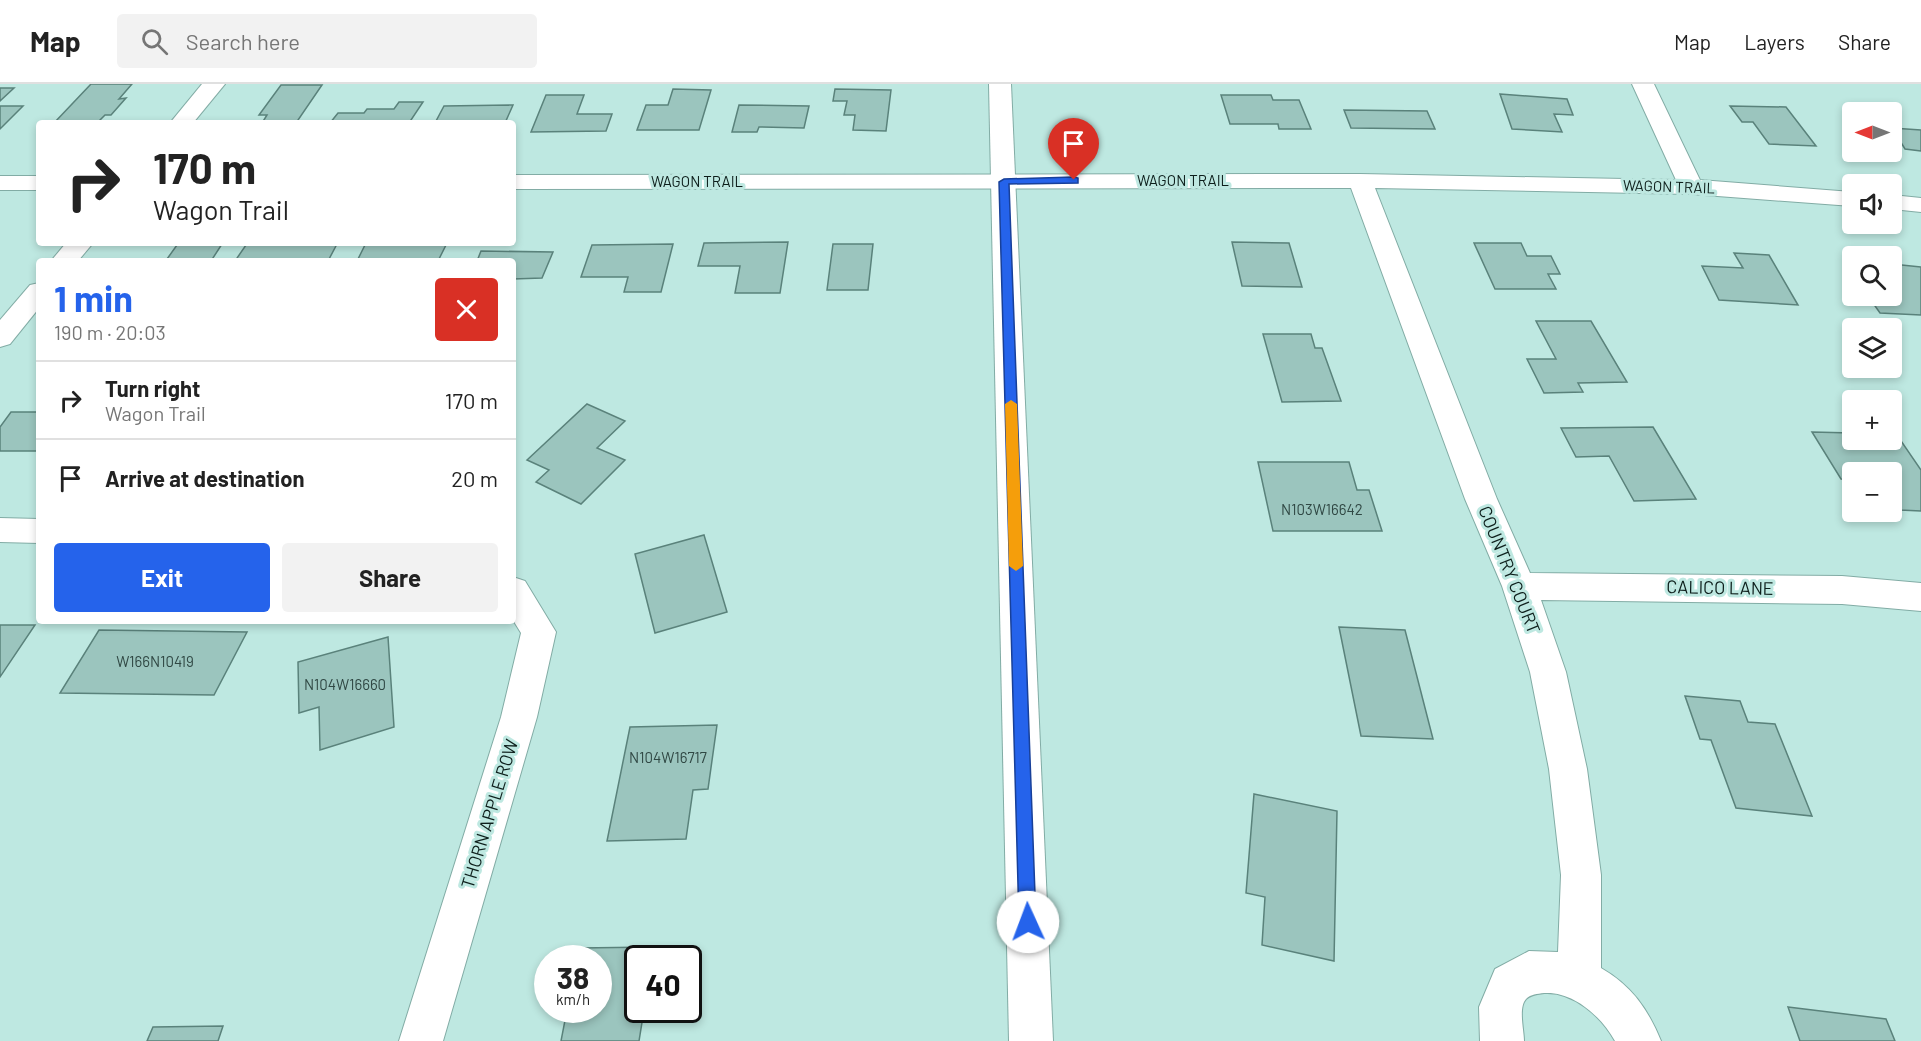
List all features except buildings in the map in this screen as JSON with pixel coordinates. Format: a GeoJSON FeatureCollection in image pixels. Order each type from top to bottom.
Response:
{"type":"FeatureCollection","features":[{"type":"Feature","properties":{"kind":"street"},"geometry":{"type":"LineString","coordinates":[[184,120],[214,84]]}},
{"type":"Feature","properties":{"kind":"street"},"geometry":{"type":"LineString","coordinates":[[1000,84],[1031,1041]]}},
{"type":"Feature","properties":{"kind":"street"},"geometry":{"type":"LineString","coordinates":[[1643,84],[1691,187]]}},
{"type":"Feature","properties":{"kind":"street","name":"WAGON TRAIL"},"geometry":{"type":"LineString","coordinates":[[516,182],[1360,182],[1691,187],[1842,198]]}},
{"type":"Feature","properties":{"kind":"street","name":"COUNTRY COURT"},"geometry":{"type":"LineString","coordinates":[[1360,182],[1480,500],[1519,586],[1548,672],[1568,769],[1581,875],[1579,976]]}},
{"type":"Feature","properties":{"kind":"street"},"geometry":{"type":"LineString","coordinates":[[0,183],[36,183]]}},
{"type":"Feature","properties":{"kind":"street"},"geometry":{"type":"LineString","coordinates":[[1902,203],[1921,205]]}},
{"type":"Feature","properties":{"kind":"street"},"geometry":{"type":"LineString","coordinates":[[67,258],[77,246]]}},
{"type":"Feature","properties":{"kind":"street"},"geometry":{"type":"LineString","coordinates":[[0,338],[36,295]]}},
{"type":"Feature","properties":{"kind":"street"},"geometry":{"type":"LineString","coordinates":[[0,530],[36,531]]}},
{"type":"Feature","properties":{"kind":"street","name":"CALICO LANE"},"geometry":{"type":"LineString","coordinates":[[1519,586],[1842,590],[1921,597]]}},
{"type":"Feature","properties":{"kind":"street","name":"THORN APPLE ROW"},"geometry":{"type":"LineString","coordinates":[[421,1041],[519,717],[538,632],[516,596]]}},
{"type":"Feature","properties":{"kind":"street"},"geometry":{"type":"LineString","coordinates":[[1502,1041],[1498,1021],[1502,998],[1514,982],[1532,972],[1554,970],[1579,976],[1600,989],[1619,1006],[1639,1041]]}},
{"type":"Feature","properties":{"kind":"slow traffic"},"geometry":{"type":"LineString","coordinates":[[1011,404],[1016,566]]}},
{"type":"Feature","properties":{"kind":"route"},"geometry":{"type":"LineString","coordinates":[[1028,922],[1004,182],[1074,180]]}}]}
